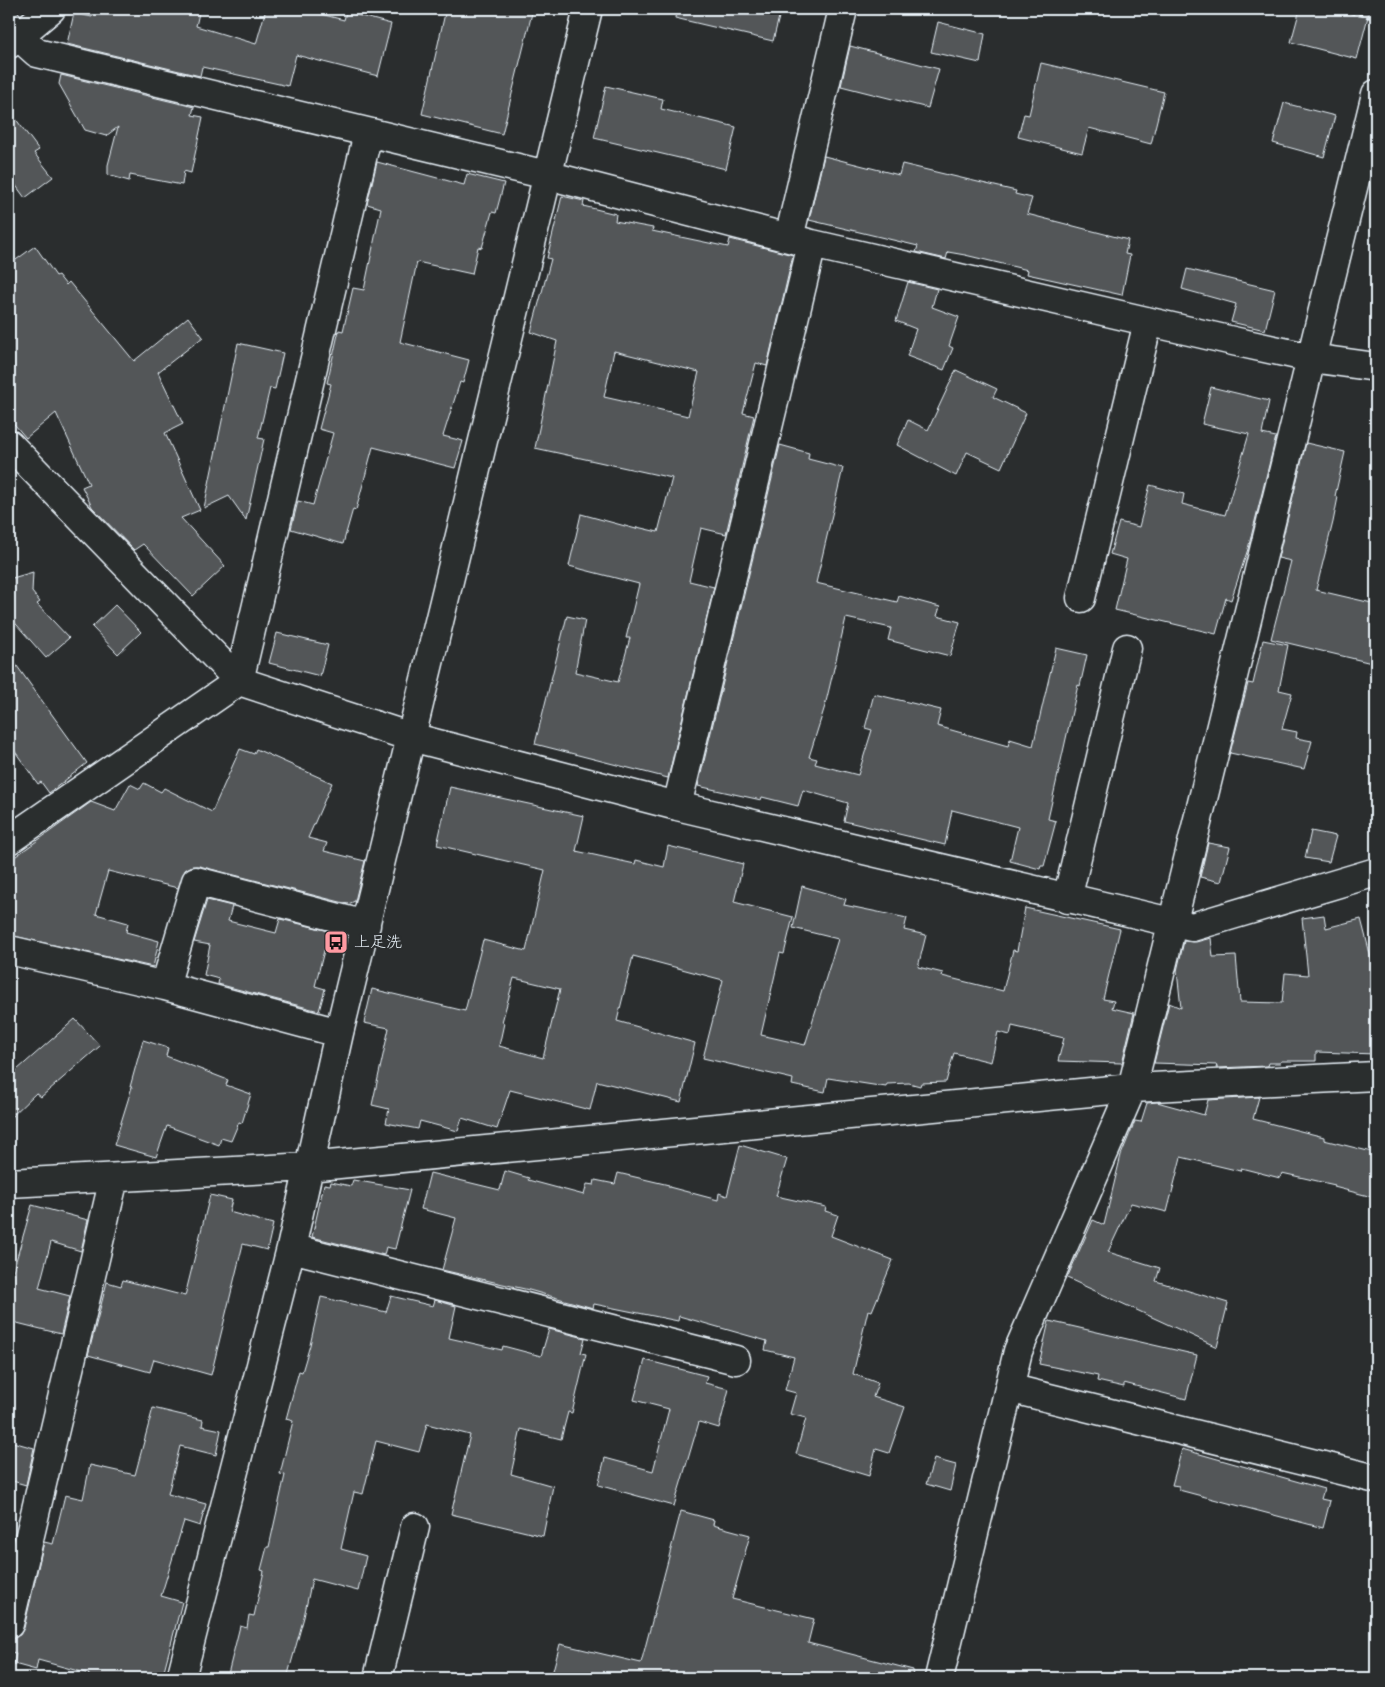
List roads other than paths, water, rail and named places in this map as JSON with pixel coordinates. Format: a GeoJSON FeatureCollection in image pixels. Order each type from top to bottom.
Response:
{"type":"FeatureCollection","features":[{"type":"Feature","properties":{"kind":"street"},"geometry":{"type":"LineString","coordinates":[[51,9],[12,35],[37,53],[547,175],[801,241],[1311,358],[1376,367]]}},
{"type":"Feature","properties":{"kind":"street"},"geometry":{"type":"LineString","coordinates":[[181,1678],[291,1248],[339,1033],[588,9]]}},
{"type":"Feature","properties":{"kind":"street"},"geometry":{"type":"LineString","coordinates":[[676,806],[801,241],[843,9]]}},
{"type":"Feature","properties":{"kind":"street"},"geometry":{"type":"LineString","coordinates":[[939,1678],[1018,1351],[1132,1088],[1376,94]]}},
{"type":"Feature","properties":{"kind":"street"},"geometry":{"type":"LineString","coordinates":[[9,840],[239,681],[368,133]]}},
{"type":"Feature","properties":{"kind":"street"},"geometry":{"type":"LineString","coordinates":[[1081,598],[1148,322]]}},
{"type":"Feature","properties":{"kind":"street"},"geometry":{"type":"LineString","coordinates":[[9,444],[239,681],[411,737],[676,806],[1192,927],[1376,872]]}},
{"type":"Feature","properties":{"kind":"street"},"geometry":{"type":"LineString","coordinates":[[1067,899],[1126,648]]}},
{"type":"Feature","properties":{"kind":"street"},"geometry":{"type":"LineString","coordinates":[[165,986],[196,881],[366,925]]}},
{"type":"Feature","properties":{"kind":"street"},"geometry":{"type":"LineString","coordinates":[[9,950],[165,986],[339,1033]]}},
{"type":"Feature","properties":{"kind":"street"},"geometry":{"type":"LineString","coordinates":[[9,1184],[308,1168],[1132,1088],[1376,1076]]}},
{"type":"Feature","properties":{"kind":"street"},"geometry":{"type":"LineString","coordinates":[[9,1624],[114,1178]]}},
{"type":"Feature","properties":{"kind":"street"},"geometry":{"type":"LineString","coordinates":[[291,1248],[736,1360]]}},
{"type":"Feature","properties":{"kind":"street"},"geometry":{"type":"LineString","coordinates":[[1009,1388],[1376,1479]]}},
{"type":"Feature","properties":{"kind":"street"},"geometry":{"type":"LineString","coordinates":[[378,1678],[415,1527]]}},
{"type":"Feature","properties":{"kind":"place","name":"上足洗"},"geometry":{"type":"Point","coordinates":[336,942]}}]}
